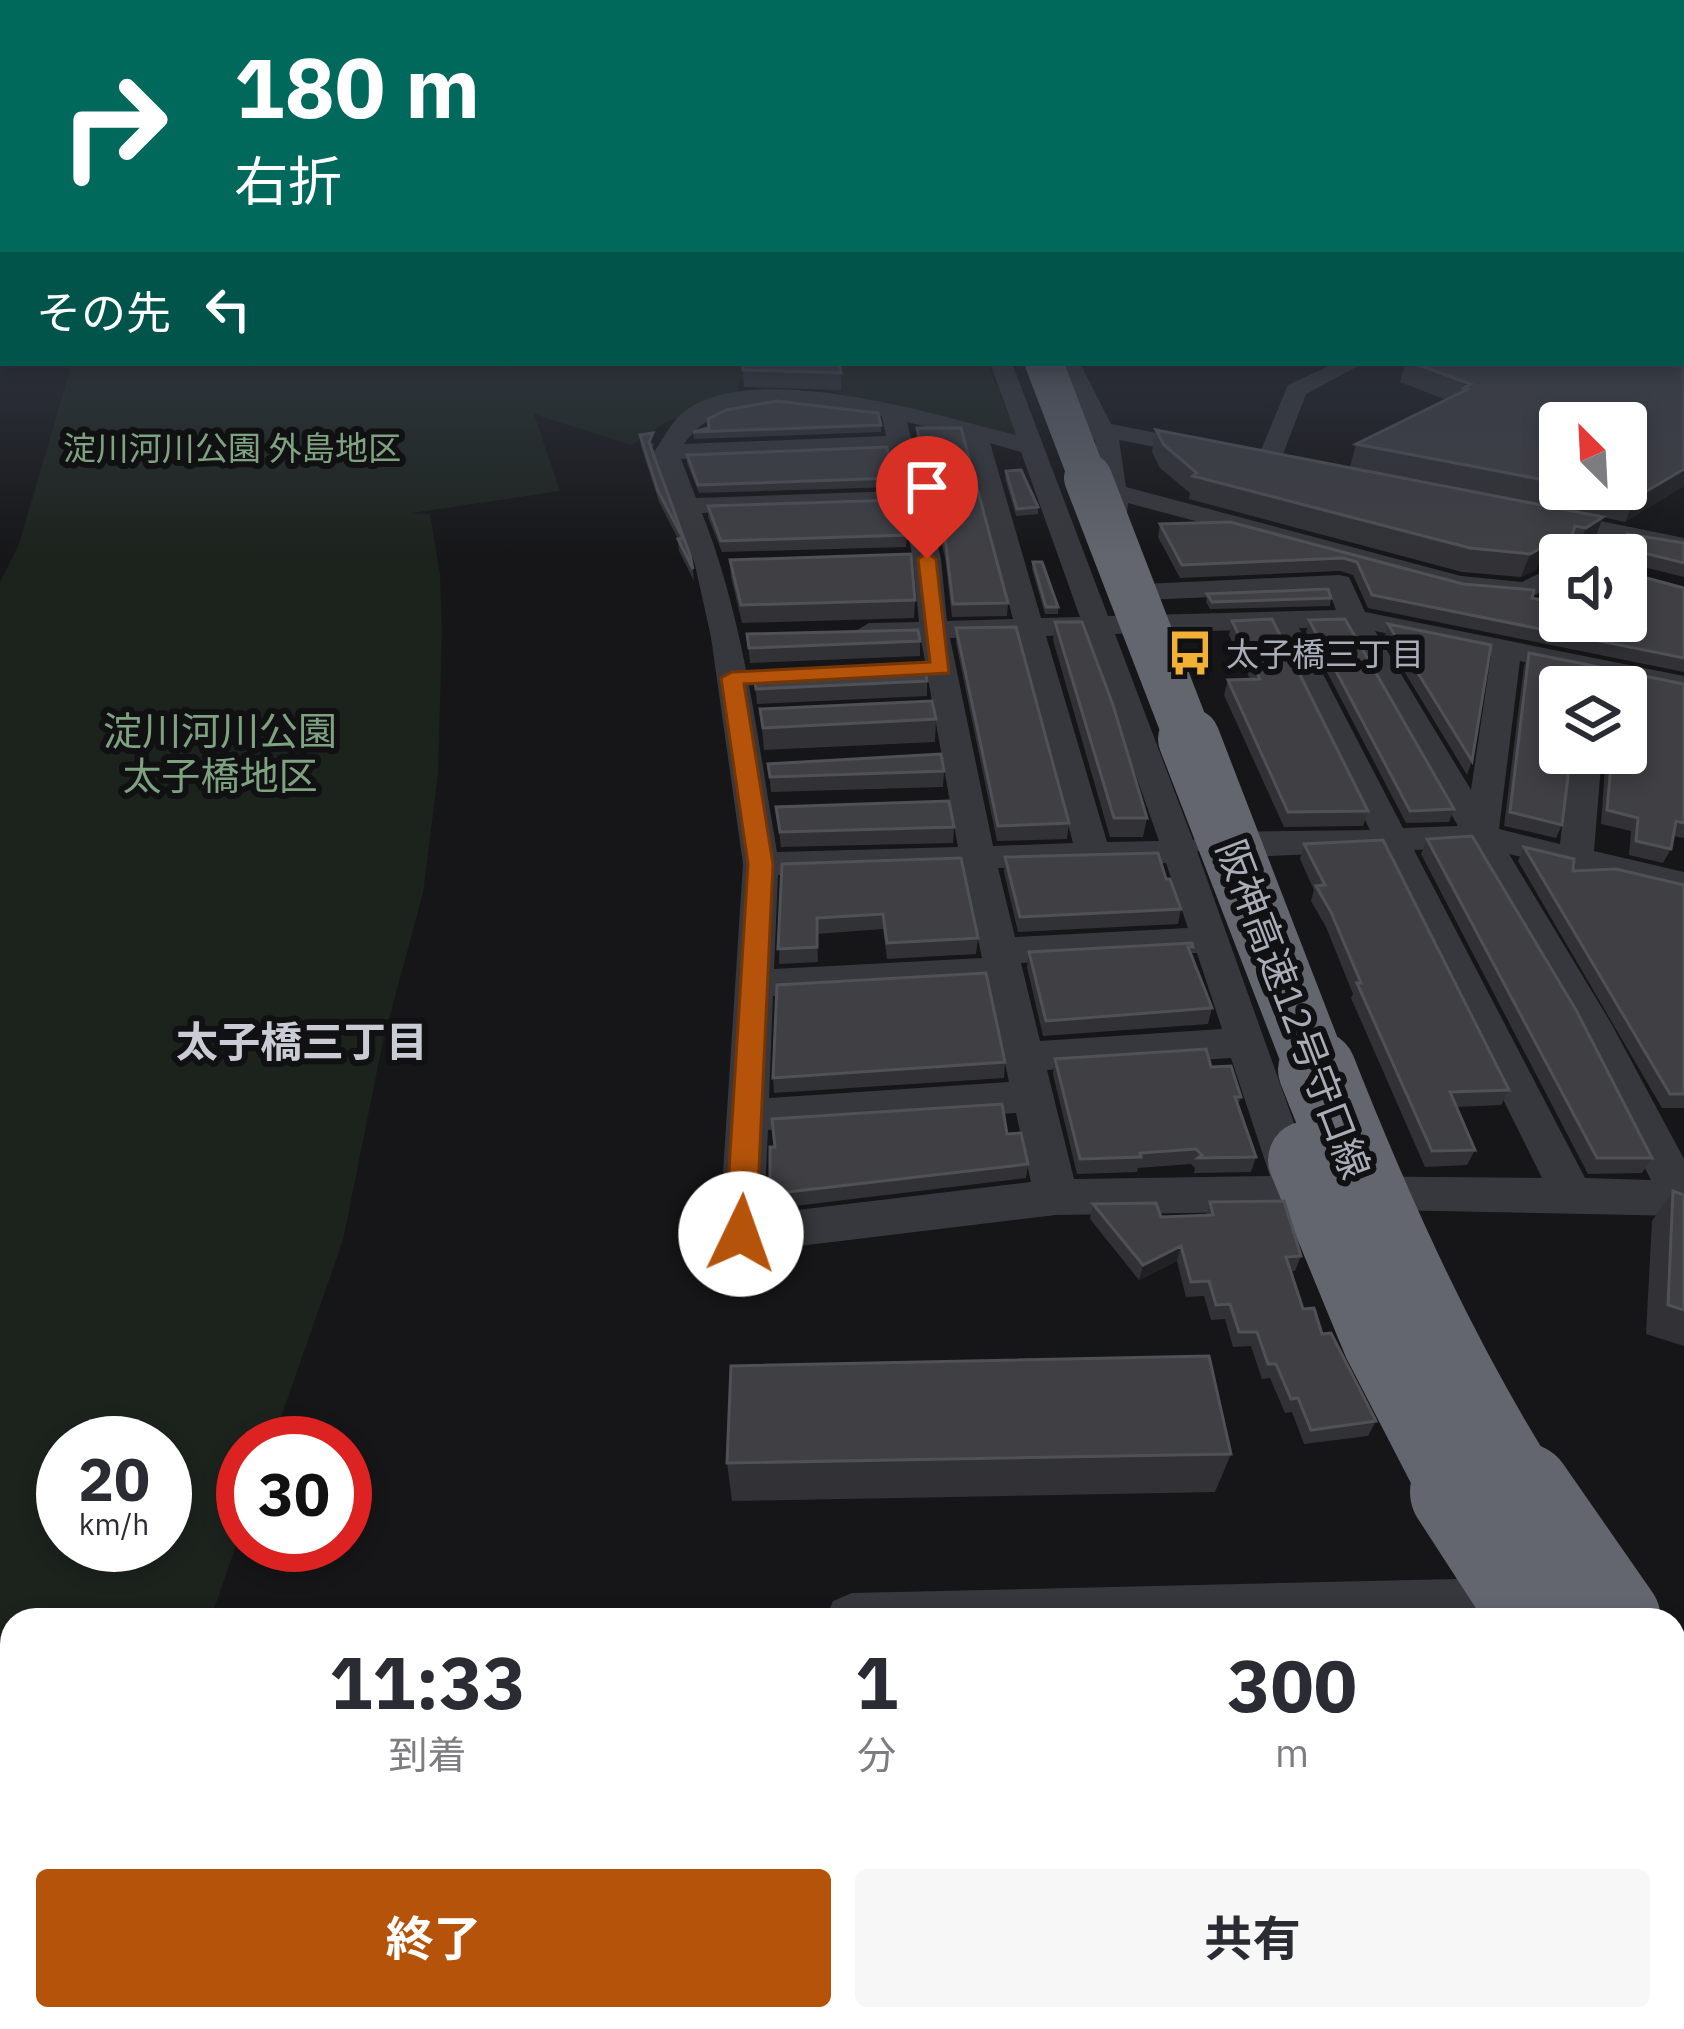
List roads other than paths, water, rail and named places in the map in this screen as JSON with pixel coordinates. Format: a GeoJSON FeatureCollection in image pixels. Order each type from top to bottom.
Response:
{"type":"FeatureCollection","features":[{"type":"Feature","properties":{"kind":"highway","name":"阪神高速12号守口線"},"geometry":{"type":"LineString","coordinates":[[1028,380],[1349,1274],[1455,1488],[1493,1608]]}},
{"type":"Feature","properties":{"kind":"highway","name":"阪神高速12号守口線"},"geometry":{"type":"LineString","coordinates":[[1028,380],[1396,1264],[1511,1476],[1604,1608]]}},
{"type":"Feature","properties":{"kind":"street"},"geometry":{"type":"LineString","coordinates":[[1072,369],[1107,440],[1121,537],[1250,846],[1386,1192],[1457,1342],[1576,1525],[1639,1608]]}},
{"type":"Feature","properties":{"kind":"street"},"geometry":{"type":"LineString","coordinates":[[1028,380],[1100,430],[1257,460],[1296,390],[1341,369]]}},
{"type":"Feature","properties":{"kind":"street"},"geometry":{"type":"LineString","coordinates":[[1028,380],[1028,446],[1178,846],[1349,1328],[1428,1500],[1492,1608]]}},
{"type":"Feature","properties":{"kind":"street"},"geometry":{"type":"LineString","coordinates":[[666,452],[684,423],[723,400],[836,398],[1028,446]]}},
{"type":"Feature","properties":{"kind":"street"},"geometry":{"type":"LineString","coordinates":[[893,413],[913,497],[916,559],[934,630],[930,669],[955,802],[977,854],[1056,1197]]}},
{"type":"Feature","properties":{"kind":"street"},"geometry":{"type":"LineString","coordinates":[[975,433],[1093,853]]}},
{"type":"Feature","properties":{"kind":"street"},"geometry":{"type":"LineString","coordinates":[[666,452],[900,442]]}},
{"type":"Feature","properties":{"kind":"street"},"geometry":{"type":"LineString","coordinates":[[666,452],[688,506],[720,564],[737,637],[764,808],[741,1234],[1056,1197],[1683,1188],[1592,1023],[1353,618],[1340,583],[1144,592]]}},
{"type":"Feature","properties":{"kind":"street"},"geometry":{"type":"LineString","coordinates":[[1111,491],[1460,584],[1527,591],[1539,584]]}},
{"type":"Feature","properties":{"kind":"street"},"geometry":{"type":"LineString","coordinates":[[688,506],[913,497]]}},
{"type":"Feature","properties":{"kind":"street"},"geometry":{"type":"LineString","coordinates":[[1515,512],[1684,545]]}},
{"type":"Feature","properties":{"kind":"street"},"geometry":{"type":"LineString","coordinates":[[842,633],[1353,618],[1507,650],[1558,666]]}},
{"type":"Feature","properties":{"kind":"street"},"geometry":{"type":"LineString","coordinates":[[1281,621],[1570,1193]]}},
{"type":"Feature","properties":{"kind":"street"},"geometry":{"type":"LineString","coordinates":[[1481,836],[1507,650]]}},
{"type":"Feature","properties":{"kind":"street"},"geometry":{"type":"LineString","coordinates":[[1647,682],[1684,686]]}},
{"type":"Feature","properties":{"kind":"street"},"geometry":{"type":"LineString","coordinates":[[1576,858],[1584,774]]}},
{"type":"Feature","properties":{"kind":"street"},"geometry":{"type":"LineString","coordinates":[[760,864],[1481,836],[1684,884]]}},
{"type":"Feature","properties":{"kind":"street"},"geometry":{"type":"LineString","coordinates":[[754,984],[1211,940]]}},
{"type":"Feature","properties":{"kind":"street"},"geometry":{"type":"LineString","coordinates":[[747,1115],[1246,1042]]}},
{"type":"Feature","properties":{"kind":"place","name":"太子橋三丁目"},"geometry":{"type":"Point","coordinates":[1190,653]}},
{"type":"Feature","properties":{"kind":"district","name":"太子橋三丁目"},"geometry":{"type":"Point","coordinates":[302,1041]}},
{"type":"Feature","properties":{"kind":"park label","name":"淀川河川公園 外島地区"},"geometry":{"type":"Point","coordinates":[232,447]}},
{"type":"Feature","properties":{"kind":"park label","name":"淀川河川公園 太子橋地区"},"geometry":{"type":"Point","coordinates":[220,752]}}]}
